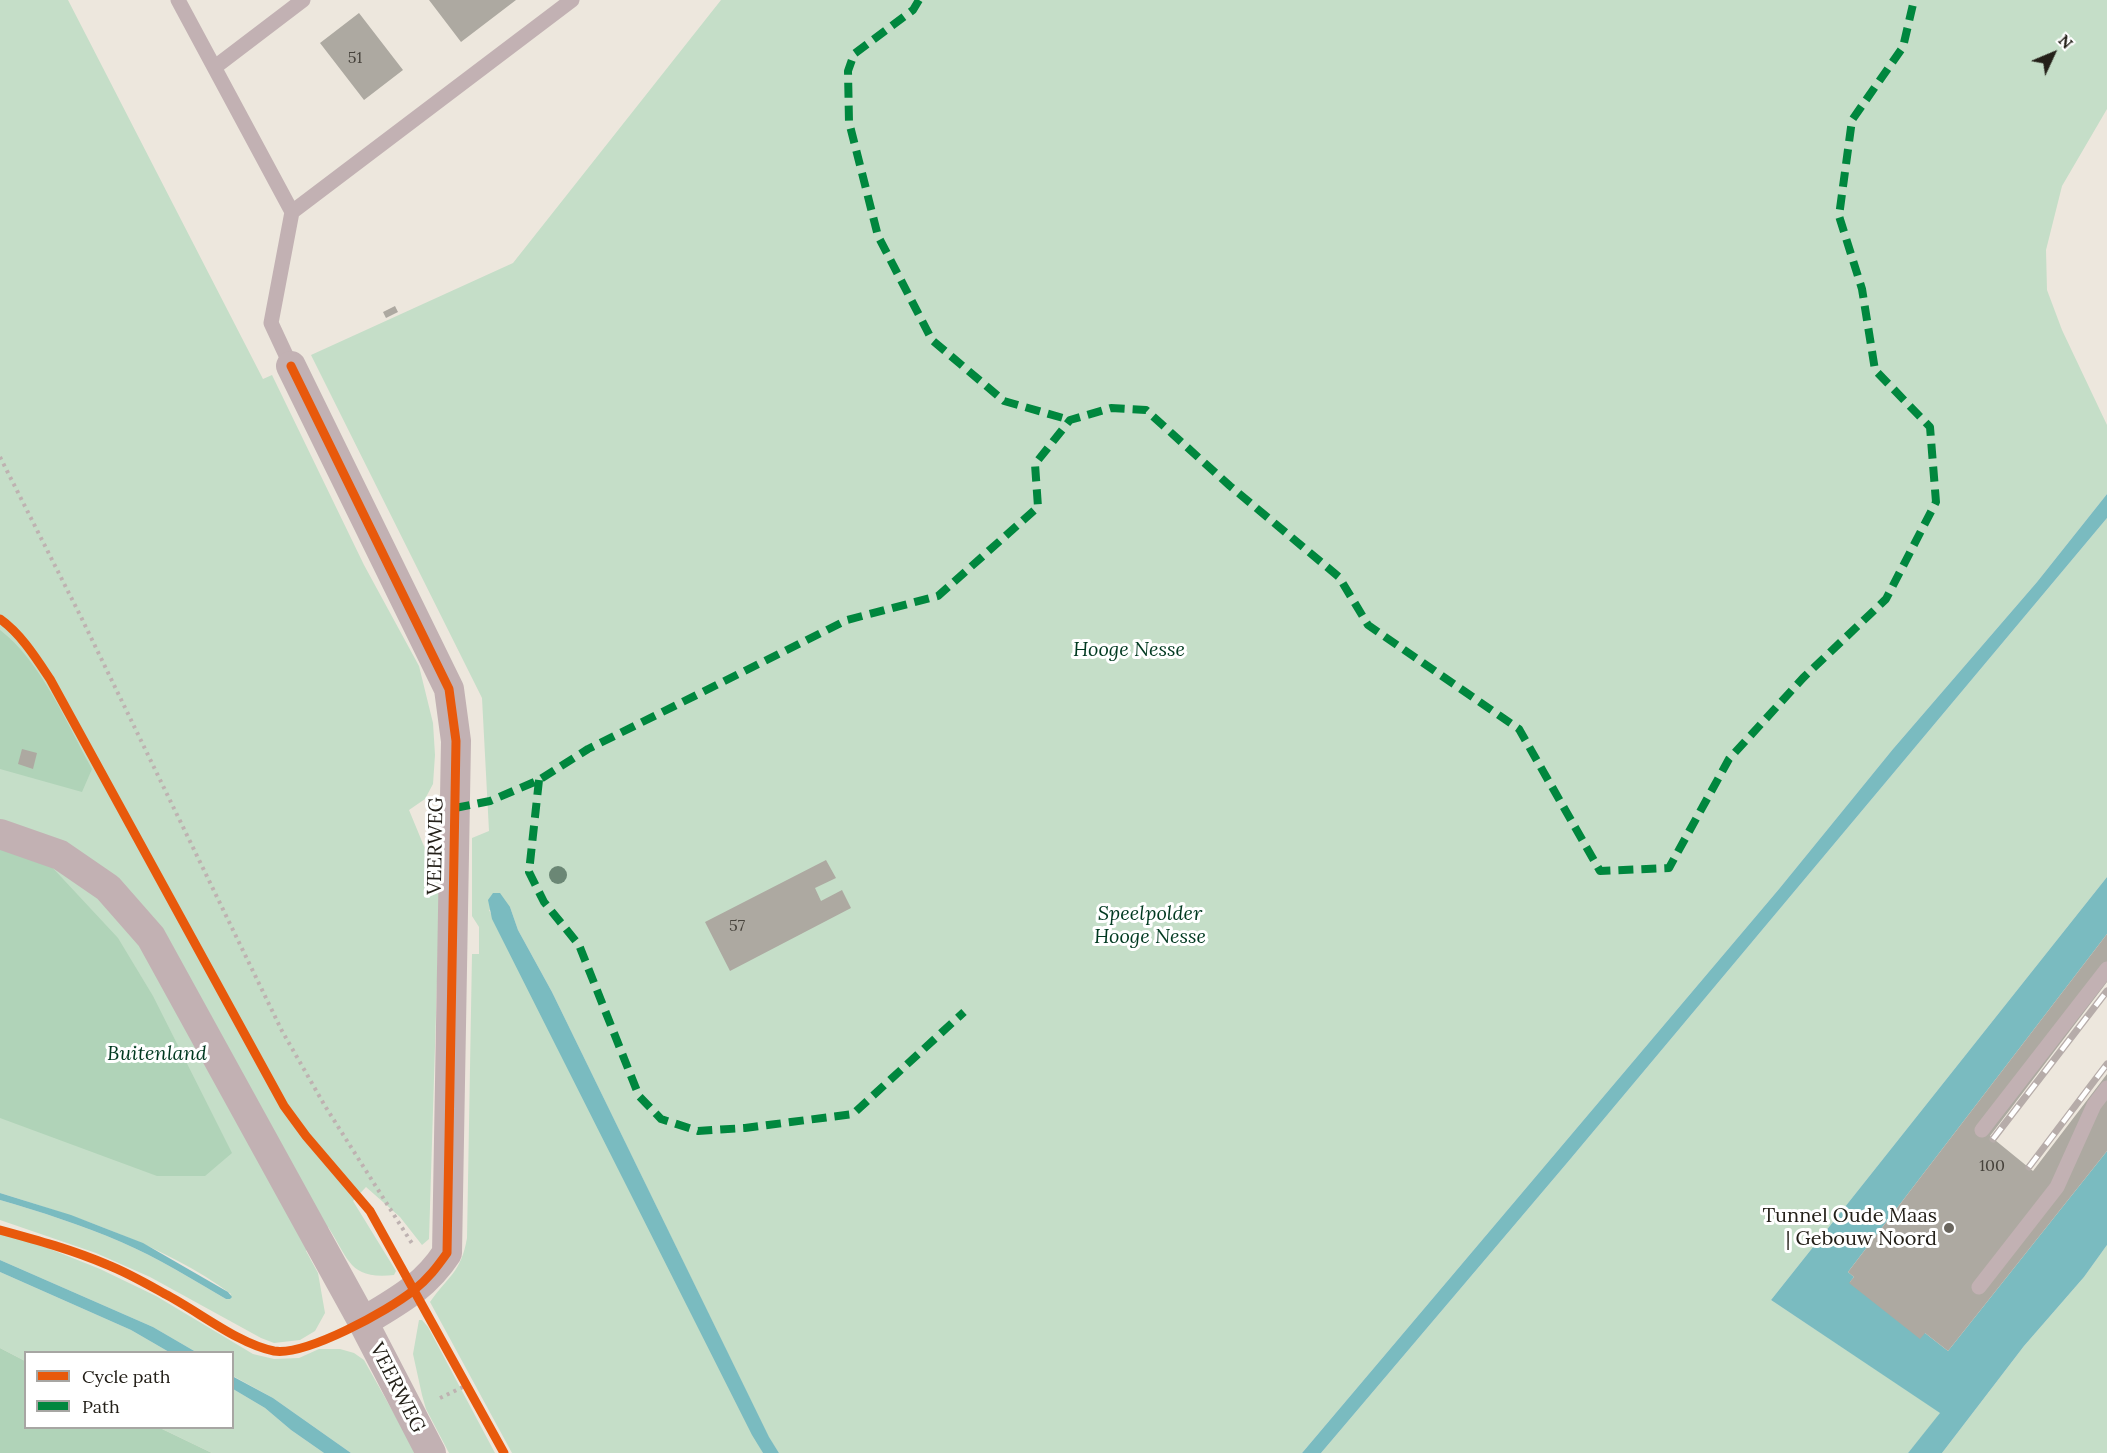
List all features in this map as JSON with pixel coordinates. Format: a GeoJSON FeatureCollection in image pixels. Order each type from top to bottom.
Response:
{"type":"FeatureCollection","features":[{"type":"Feature","properties":{"kind":"street","name":"VEERWEG"},"geometry":{"type":"LineString","coordinates":[[291,366],[449,689],[456,741],[447,1253],[435,1271],[413,1291],[363,1322]]}},
{"type":"Feature","properties":{"kind":"street","name":"VEERWEG"},"geometry":{"type":"LineString","coordinates":[[0,834],[60,855],[108,888],[151,938],[363,1322],[431,1453]]}},
{"type":"Feature","properties":{"kind":"lane"},"geometry":{"type":"LineString","coordinates":[[178,0],[292,212],[271,323],[291,366]]}},
{"type":"Feature","properties":{"kind":"lane"},"geometry":{"type":"LineString","coordinates":[[215,68],[303,0]]}},
{"type":"Feature","properties":{"kind":"lane"},"geometry":{"type":"LineString","coordinates":[[292,212],[572,0]]}},
{"type":"Feature","properties":{"kind":"lane"},"geometry":{"type":"LineString","coordinates":[[1982,1130],[2107,969]]}},
{"type":"Feature","properties":{"kind":"lane"},"geometry":{"type":"LineString","coordinates":[[1979,1287],[2056,1187],[2094,1105],[2107,1088]]}},
{"type":"Feature","properties":{"kind":"path"},"geometry":{"type":"LineString","coordinates":[[0,457],[87,630],[282,1031],[325,1106],[408,1238],[435,1271]]}},
{"type":"Feature","properties":{"kind":"path"},"geometry":{"type":"LineString","coordinates":[[461,1376],[472,1395]]}},
{"type":"Feature","properties":{"kind":"green space","name":"Buitenland"},"geometry":{"type":"Polygon","coordinates":[[[0,0],[68,0],[263,379],[272,375],[364,565],[419,666],[433,723],[435,755],[433,784],[425,799],[409,810],[440,885],[429,1239],[422,1245],[400,1217],[366,1187],[353,1201],[396,1271],[394,1275],[379,1276],[358,1270],[346,1257],[328,1227],[306,1251],[318,1273],[325,1313],[315,1331],[300,1340],[274,1343],[261,1338],[150,1277],[96,1253],[0,1220],[0,1200],[106,1236],[162,1262],[226,1299],[231,1294],[178,1261],[120,1234],[0,1193],[0,0]]]}},
{"type":"Feature","properties":{"kind":"green space","name":"Hooge Nesse"},"geometry":{"type":"Polygon","coordinates":[[[721,0],[2107,0],[2107,109],[2062,186],[2046,250],[2047,290],[2062,330],[2107,425],[2107,494],[2037,582],[1893,749],[1779,889],[1302,1453],[779,1453],[769,1438],[552,992],[518,930],[510,907],[489,910],[763,1453],[512,1453],[430,1302],[457,1267],[467,1238],[472,954],[479,954],[479,927],[472,916],[472,838],[489,831],[482,698],[311,355],[513,263],[721,0]]]}},
{"type":"Feature","properties":{"kind":"green space"},"geometry":{"type":"Polygon","coordinates":[[[2107,518],[2107,877],[1771,1300],[1941,1413],[1908,1453],[1321,1453],[1567,1163],[2107,518]]]}},
{"type":"Feature","properties":{"kind":"green space"},"geometry":{"type":"Polygon","coordinates":[[[0,630],[15,643],[41,676],[92,769],[82,792],[0,769],[0,630]]]}},
{"type":"Feature","properties":{"kind":"green space","name":"Buitenland"},"geometry":{"type":"Polygon","coordinates":[[[0,845],[50,865],[118,938],[153,996],[232,1153],[205,1176],[157,1176],[0,1118],[0,845]]]}},
{"type":"Feature","properties":{"kind":"green space"},"geometry":{"type":"Polygon","coordinates":[[[0,1234],[35,1243],[100,1269],[156,1296],[253,1354],[274,1359],[299,1358],[319,1349],[340,1349],[354,1353],[364,1360],[416,1453],[351,1453],[273,1398],[234,1377],[234,1351],[194,1351],[153,1327],[0,1260],[0,1234]]]}},
{"type":"Feature","properties":{"kind":"green space"},"geometry":{"type":"Polygon","coordinates":[[[2107,1245],[2107,1453],[1942,1453],[2024,1346],[2084,1277],[2107,1245]]]}},
{"type":"Feature","properties":{"kind":"green space"},"geometry":{"type":"Polygon","coordinates":[[[0,1272],[131,1330],[167,1351],[24,1351],[24,1360],[0,1348],[0,1272]]]}},
{"type":"Feature","properties":{"kind":"green space"},"geometry":{"type":"Polygon","coordinates":[[[419,1320],[422,1320],[428,1327],[495,1453],[449,1453],[426,1409],[422,1395],[413,1354],[419,1320]]]}},
{"type":"Feature","properties":{"kind":"green space"},"geometry":{"type":"Polygon","coordinates":[[[0,1348],[24,1360],[24,1429],[162,1429],[212,1453],[0,1453],[0,1348]]]}},
{"type":"Feature","properties":{"kind":"green space"},"geometry":{"type":"Polygon","coordinates":[[[234,1390],[265,1408],[324,1453],[212,1453],[162,1429],[234,1429],[234,1390]]]}},
{"type":"Feature","properties":{"kind":"water"},"geometry":{"type":"Polygon","coordinates":[[[2107,494],[2107,518],[1567,1163],[1321,1453],[1302,1453],[1779,889],[1893,749],[2037,582],[2107,494]]]}},
{"type":"Feature","properties":{"kind":"water"},"geometry":{"type":"Polygon","coordinates":[[[2107,877],[2107,934],[1848,1272],[1854,1277],[1850,1282],[1948,1351],[2107,1151],[2107,1245],[2084,1277],[2024,1346],[1942,1453],[1908,1453],[1940,1413],[1771,1300],[2107,877]]]}},
{"type":"Feature","properties":{"kind":"water"},"geometry":{"type":"Polygon","coordinates":[[[493,893],[500,893],[510,907],[518,930],[552,992],[769,1437],[779,1453],[763,1453],[752,1435],[492,919],[488,900],[493,893]]]}},
{"type":"Feature","properties":{"kind":"water"},"geometry":{"type":"Polygon","coordinates":[[[0,1193],[71,1215],[143,1243],[228,1292],[232,1297],[226,1299],[135,1248],[61,1219],[0,1200],[0,1193]]]}},
{"type":"Feature","properties":{"kind":"water"},"geometry":{"type":"Polygon","coordinates":[[[0,1260],[153,1327],[194,1351],[167,1351],[131,1330],[0,1272],[0,1260]]]}},
{"type":"Feature","properties":{"kind":"water"},"geometry":{"type":"Polygon","coordinates":[[[234,1377],[273,1398],[351,1453],[324,1453],[265,1408],[234,1390],[234,1377]]]}},
{"type":"Feature","properties":{"kind":"building"},"geometry":{"type":"Polygon","coordinates":[[[429,0],[516,0],[461,42],[429,0]]]}},
{"type":"Feature","properties":{"kind":"building"},"geometry":{"type":"Polygon","coordinates":[[[359,13],[403,70],[364,100],[320,43],[359,13]]]}},
{"type":"Feature","properties":{"kind":"building"},"geometry":{"type":"Polygon","coordinates":[[[395,306],[398,312],[386,318],[383,312],[395,306]]]}},
{"type":"Feature","properties":{"kind":"building"},"geometry":{"type":"Polygon","coordinates":[[[22,749],[37,753],[33,769],[18,764],[22,749]]]}},
{"type":"Feature","properties":{"kind":"building"},"geometry":{"type":"Polygon","coordinates":[[[826,860],[836,878],[815,888],[821,901],[842,890],[851,908],[730,971],[705,922],[826,860]]]}},
{"type":"Feature","properties":{"kind":"building"},"geometry":{"type":"Polygon","coordinates":[[[2107,934],[2107,982],[1990,1136],[2033,1171],[2107,1074],[2107,1151],[1948,1351],[1925,1333],[1920,1339],[1849,1283],[1854,1277],[1848,1272],[2107,934]]]}},
{"type":"Feature","properties":{"kind":"railway"},"geometry":{"type":"LineString","coordinates":[[1993,1139],[2107,991]]}},
{"type":"Feature","properties":{"kind":"railway"},"geometry":{"type":"LineString","coordinates":[[2029,1167],[2107,1064]]}},
{"type":"Feature","properties":{"kind":"marked path"},"geometry":{"type":"LineString","coordinates":[[919,0],[913,10],[854,54],[848,71],[849,122],[878,236],[932,340],[1004,401],[1070,420]]}},
{"type":"Feature","properties":{"kind":"marked path"},"geometry":{"type":"LineString","coordinates":[[455,808],[490,801],[539,780],[588,749],[847,620],[938,596],[1038,507],[1035,464],[1070,420],[1111,408],[1146,410],[1230,486],[1339,577],[1368,625],[1519,729],[1600,871],[1669,868],[1729,759],[1803,678],[1886,599],[1936,502],[1930,427],[1875,370],[1862,289],[1839,216],[1852,120],[1903,47],[1914,0]]}},
{"type":"Feature","properties":{"kind":"marked path"},"geometry":{"type":"LineString","coordinates":[[539,780],[529,872],[544,902],[579,945],[639,1096],[661,1119],[698,1131],[745,1128],[853,1114],[964,1012]]}},
{"type":"Feature","properties":{"kind":"cycle path"},"geometry":{"type":"LineString","coordinates":[[0,1230],[68,1250],[115,1268],[178,1301],[246,1342],[274,1351],[306,1347],[367,1320],[419,1286],[447,1253],[456,741],[449,689],[291,366]]}},
{"type":"Feature","properties":{"kind":"cycle path"},"geometry":{"type":"LineString","coordinates":[[0,619],[21,639],[50,679],[284,1106],[306,1136],[370,1211],[504,1453]]}},
{"type":"Feature","properties":{"kind":"place","name":"Tunnel Oude Maas | Gebouw Noord"},"geometry":{"type":"Point","coordinates":[1949,1228]}},
{"type":"Feature","properties":{"kind":"park label","name":"Speelpolder Hooge Nesse"},"geometry":{"type":"Point","coordinates":[1150,926]}}]}
